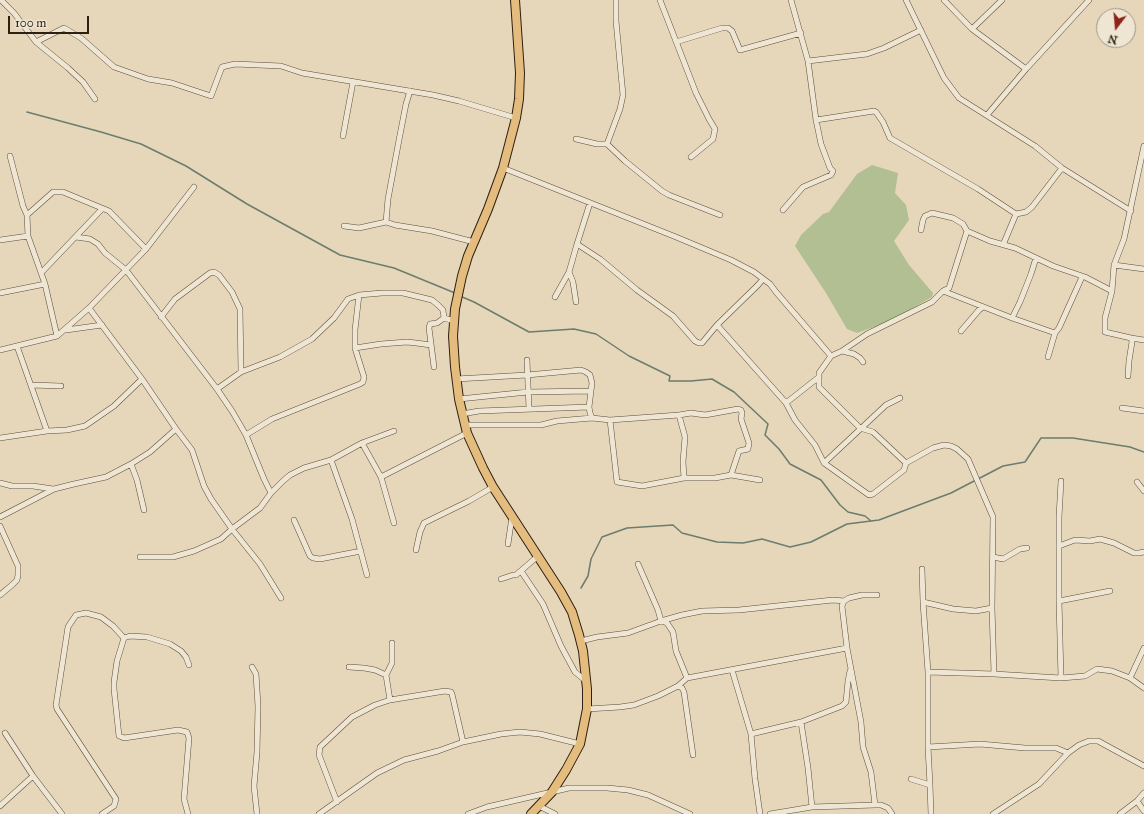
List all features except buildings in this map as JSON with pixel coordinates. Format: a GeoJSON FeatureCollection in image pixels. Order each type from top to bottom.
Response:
{"type":"FeatureCollection","features":[{"type":"Feature","properties":{"kind":"main road"},"geometry":{"type":"LineString","coordinates":[[515,0],[520,73],[519,99],[516,118],[503,168],[488,210],[468,256],[457,301],[454,321],[454,336],[456,379],[466,429],[493,487],[561,592],[572,612],[581,641],[585,666],[586,708],[580,744],[552,792],[531,814]]}},
{"type":"Feature","properties":{"kind":"street"},"geometry":{"type":"LineString","coordinates":[[1,0],[14,13],[36,42],[83,82],[94,99]]}},
{"type":"Feature","properties":{"kind":"street"},"geometry":{"type":"LineString","coordinates":[[607,144],[620,109],[623,95],[616,21],[616,0]]}},
{"type":"Feature","properties":{"kind":"street"},"geometry":{"type":"LineString","coordinates":[[660,0],[696,93],[708,119],[715,129],[713,139],[691,157]]}},
{"type":"Feature","properties":{"kind":"street"},"geometry":{"type":"LineString","coordinates":[[783,210],[803,187],[831,175],[833,171],[830,168],[821,144],[816,120],[808,61],[793,0]]}},
{"type":"Feature","properties":{"kind":"street"},"geometry":{"type":"LineString","coordinates":[[906,0],[944,78],[959,98],[1035,146],[1062,168],[1131,210]]}},
{"type":"Feature","properties":{"kind":"street"},"geometry":{"type":"LineString","coordinates":[[944,0],[972,29],[1026,69]]}},
{"type":"Feature","properties":{"kind":"street"},"geometry":{"type":"LineString","coordinates":[[972,29],[1002,0]]}},
{"type":"Feature","properties":{"kind":"street"},"geometry":{"type":"LineString","coordinates":[[987,115],[1026,69],[1089,0]]}},
{"type":"Feature","properties":{"kind":"street"},"geometry":{"type":"LineString","coordinates":[[36,42],[64,28],[81,38],[114,67],[148,79],[172,83],[210,96],[222,68],[235,64],[281,66],[302,73],[433,95],[516,118]]}},
{"type":"Feature","properties":{"kind":"street"},"geometry":{"type":"LineString","coordinates":[[676,42],[722,28],[728,28],[732,31],[740,50],[801,33]]}},
{"type":"Feature","properties":{"kind":"street"},"geometry":{"type":"LineString","coordinates":[[808,61],[867,54],[884,48],[921,30]]}},
{"type":"Feature","properties":{"kind":"street"},"geometry":{"type":"LineString","coordinates":[[342,136],[353,82]]}},
{"type":"Feature","properties":{"kind":"street"},"geometry":{"type":"LineString","coordinates":[[386,222],[388,198],[397,147],[410,91]]}},
{"type":"Feature","properties":{"kind":"street"},"geometry":{"type":"LineString","coordinates":[[816,120],[874,111],[883,122],[890,138],[978,189],[1016,214],[1026,212],[1032,207],[1062,168]]}},
{"type":"Feature","properties":{"kind":"street"},"geometry":{"type":"LineString","coordinates":[[576,139],[597,144],[607,144],[625,161],[662,191],[720,215]]}},
{"type":"Feature","properties":{"kind":"street"},"geometry":{"type":"LineString","coordinates":[[1144,146],[1142,167],[1124,240],[1114,266],[1112,291],[1105,318],[1106,332],[1144,340]]}},
{"type":"Feature","properties":{"kind":"street"},"geometry":{"type":"LineString","coordinates":[[10,156],[27,215],[28,236],[45,284],[57,336]]}},
{"type":"Feature","properties":{"kind":"street"},"geometry":{"type":"LineString","coordinates":[[503,168],[731,260],[754,272],[776,292],[831,356]]}},
{"type":"Feature","properties":{"kind":"street"},"geometry":{"type":"LineString","coordinates":[[0,350],[57,336],[65,330],[89,308],[146,249],[194,187]]}},
{"type":"Feature","properties":{"kind":"street"},"geometry":{"type":"LineString","coordinates":[[27,215],[53,192],[63,192],[109,211],[146,249]]}},
{"type":"Feature","properties":{"kind":"street"},"geometry":{"type":"LineString","coordinates":[[555,297],[569,272],[590,203]]}},
{"type":"Feature","properties":{"kind":"street"},"geometry":{"type":"LineString","coordinates":[[41,273],[102,209]]}},
{"type":"Feature","properties":{"kind":"street"},"geometry":{"type":"LineString","coordinates":[[921,230],[925,216],[932,213],[954,218],[962,224],[967,231],[990,241],[1015,248],[1053,266],[1085,277],[1112,291]]}},
{"type":"Feature","properties":{"kind":"street"},"geometry":{"type":"LineString","coordinates":[[1003,245],[1016,214]]}},
{"type":"Feature","properties":{"kind":"street"},"geometry":{"type":"LineString","coordinates":[[344,226],[359,228],[386,222],[395,225],[432,231],[474,242]]}},
{"type":"Feature","properties":{"kind":"street"},"geometry":{"type":"LineString","coordinates":[[906,463],[873,432],[862,429],[819,387],[819,373],[831,356],[842,351],[867,334],[932,302],[949,288],[967,231]]}},
{"type":"Feature","properties":{"kind":"street"},"geometry":{"type":"LineString","coordinates":[[0,240],[28,236]]}},
{"type":"Feature","properties":{"kind":"street"},"geometry":{"type":"LineString","coordinates":[[76,237],[90,239],[98,244],[105,253],[126,270],[217,389],[246,435],[271,493]]}},
{"type":"Feature","properties":{"kind":"street"},"geometry":{"type":"LineString","coordinates":[[577,244],[600,259],[637,290],[673,316],[695,341],[699,343],[702,342],[763,279]]}},
{"type":"Feature","properties":{"kind":"street"},"geometry":{"type":"LineString","coordinates":[[1012,318],[1023,295],[1036,258]]}},
{"type":"Feature","properties":{"kind":"street"},"geometry":{"type":"LineString","coordinates":[[1114,266],[1144,269]]}},
{"type":"Feature","properties":{"kind":"street"},"geometry":{"type":"LineString","coordinates":[[161,317],[175,299],[210,273],[214,272],[219,275],[232,292],[240,309],[241,372]]}},
{"type":"Feature","properties":{"kind":"street"},"geometry":{"type":"LineString","coordinates":[[569,272],[573,282],[576,302]]}},
{"type":"Feature","properties":{"kind":"street"},"geometry":{"type":"LineString","coordinates":[[1048,357],[1055,333],[1059,328],[1082,277]]}},
{"type":"Feature","properties":{"kind":"street"},"geometry":{"type":"LineString","coordinates":[[0,294],[45,284]]}},
{"type":"Feature","properties":{"kind":"street"},"geometry":{"type":"LineString","coordinates":[[944,291],[1055,333]]}},
{"type":"Feature","properties":{"kind":"street"},"geometry":{"type":"LineString","coordinates":[[217,389],[241,372],[280,358],[312,339],[334,318],[348,299],[359,295],[404,293],[432,300],[443,310],[444,318]]}},
{"type":"Feature","properties":{"kind":"street"},"geometry":{"type":"LineString","coordinates":[[246,435],[272,419],[363,382],[364,377],[355,348],[355,330],[359,295]]}},
{"type":"Feature","properties":{"kind":"street"},"geometry":{"type":"LineString","coordinates":[[961,331],[983,307]]}},
{"type":"Feature","properties":{"kind":"street"},"geometry":{"type":"LineString","coordinates":[[89,308],[142,379],[192,450],[204,486],[211,499],[232,529],[260,564],[281,598]]}},
{"type":"Feature","properties":{"kind":"street"},"geometry":{"type":"LineString","coordinates":[[444,318],[454,321]]}},
{"type":"Feature","properties":{"kind":"street"},"geometry":{"type":"LineString","coordinates":[[434,367],[429,328],[430,324],[437,323],[444,318]]}},
{"type":"Feature","properties":{"kind":"street"},"geometry":{"type":"LineString","coordinates":[[65,330],[102,325]]}},
{"type":"Feature","properties":{"kind":"street"},"geometry":{"type":"LineString","coordinates":[[717,325],[786,403],[795,420],[815,445],[824,463],[869,495],[873,494],[904,470],[906,463],[934,448],[944,445],[957,449],[968,459],[993,517],[992,608],[994,674]]}},
{"type":"Feature","properties":{"kind":"street"},"geometry":{"type":"LineString","coordinates":[[1128,376],[1128,361],[1132,342],[1131,338]]}},
{"type":"Feature","properties":{"kind":"street"},"geometry":{"type":"LineString","coordinates":[[355,348],[407,342],[431,345]]}},
{"type":"Feature","properties":{"kind":"street"},"geometry":{"type":"LineString","coordinates":[[17,346],[47,431]]}},
{"type":"Feature","properties":{"kind":"street"},"geometry":{"type":"LineString","coordinates":[[842,351],[854,354],[863,362]]}},
{"type":"Feature","properties":{"kind":"street"},"geometry":{"type":"LineString","coordinates":[[527,360],[529,409]]}},
{"type":"Feature","properties":{"kind":"street"},"geometry":{"type":"LineString","coordinates":[[456,379],[581,370],[590,375],[592,383],[589,407],[592,418]]}},
{"type":"Feature","properties":{"kind":"street"},"geometry":{"type":"LineString","coordinates":[[786,403],[819,376]]}},
{"type":"Feature","properties":{"kind":"street"},"geometry":{"type":"LineString","coordinates":[[0,438],[47,431],[67,430],[85,426],[114,406],[142,379]]}},
{"type":"Feature","properties":{"kind":"street"},"geometry":{"type":"LineString","coordinates":[[31,385],[61,386]]}},
{"type":"Feature","properties":{"kind":"street"},"geometry":{"type":"LineString","coordinates":[[459,398],[528,392],[590,391]]}},
{"type":"Feature","properties":{"kind":"street"},"geometry":{"type":"LineString","coordinates":[[824,463],[886,405],[900,398]]}},
{"type":"Feature","properties":{"kind":"street"},"geometry":{"type":"LineString","coordinates":[[462,414],[479,411],[589,407]]}},
{"type":"Feature","properties":{"kind":"street"},"geometry":{"type":"LineString","coordinates":[[1122,408],[1144,411]]}},
{"type":"Feature","properties":{"kind":"street"},"geometry":{"type":"LineString","coordinates":[[382,477],[466,429],[541,425],[557,421],[592,418],[610,420],[691,413],[705,415],[738,409],[742,412],[740,419],[749,443],[748,449],[739,451],[731,475]]}},
{"type":"Feature","properties":{"kind":"street"},"geometry":{"type":"LineString","coordinates":[[679,415],[685,437],[683,462],[684,478]]}},
{"type":"Feature","properties":{"kind":"street"},"geometry":{"type":"LineString","coordinates":[[610,420],[617,482],[642,486],[684,478],[715,478],[731,475],[760,480]]}},
{"type":"Feature","properties":{"kind":"street"},"geometry":{"type":"LineString","coordinates":[[0,516],[54,489],[106,477],[150,452],[176,429]]}},
{"type":"Feature","properties":{"kind":"street"},"geometry":{"type":"LineString","coordinates":[[140,557],[173,557],[194,551],[221,539],[260,508],[271,493],[290,475],[304,468],[331,460],[362,443],[394,431]]}},
{"type":"Feature","properties":{"kind":"street"},"geometry":{"type":"LineString","coordinates":[[362,443],[382,477],[394,523]]}},
{"type":"Feature","properties":{"kind":"street"},"geometry":{"type":"LineString","coordinates":[[331,460],[352,519],[367,574]]}},
{"type":"Feature","properties":{"kind":"street"},"geometry":{"type":"LineString","coordinates":[[131,464],[137,480],[144,510]]}},
{"type":"Feature","properties":{"kind":"street"},"geometry":{"type":"LineString","coordinates":[[1061,481],[1059,517],[1061,678]]}},
{"type":"Feature","properties":{"kind":"street"},"geometry":{"type":"LineString","coordinates":[[1137,482],[1144,491]]}},
{"type":"Feature","properties":{"kind":"street"},"geometry":{"type":"LineString","coordinates":[[0,483],[12,486],[33,486],[54,489]]}},
{"type":"Feature","properties":{"kind":"street"},"geometry":{"type":"LineString","coordinates":[[416,550],[420,532],[424,523],[469,501],[493,487]]}},
{"type":"Feature","properties":{"kind":"street"},"geometry":{"type":"LineString","coordinates":[[508,544],[512,516]]}},
{"type":"Feature","properties":{"kind":"street"},"geometry":{"type":"LineString","coordinates":[[294,520],[310,556],[313,558],[320,559],[361,551]]}},
{"type":"Feature","properties":{"kind":"street"},"geometry":{"type":"LineString","coordinates":[[0,526],[18,566],[17,580],[0,595]]}},
{"type":"Feature","properties":{"kind":"street"},"geometry":{"type":"LineString","coordinates":[[1059,546],[1075,540],[1090,541],[1100,539],[1114,543],[1134,553],[1144,552]]}},
{"type":"Feature","properties":{"kind":"street"},"geometry":{"type":"LineString","coordinates":[[993,557],[1003,559],[1020,549],[1027,548]]}},
{"type":"Feature","properties":{"kind":"street"},"geometry":{"type":"LineString","coordinates":[[501,579],[516,575],[538,556]]}},
{"type":"Feature","properties":{"kind":"street"},"geometry":{"type":"LineString","coordinates":[[638,564],[658,610],[661,621]]}},
{"type":"Feature","properties":{"kind":"street"},"geometry":{"type":"LineString","coordinates":[[922,569],[928,672],[930,814]]}},
{"type":"Feature","properties":{"kind":"street"},"geometry":{"type":"LineString","coordinates":[[521,571],[543,604],[561,646],[575,672],[586,682]]}},
{"type":"Feature","properties":{"kind":"street"},"geometry":{"type":"LineString","coordinates":[[1059,601],[1110,591]]}},
{"type":"Feature","properties":{"kind":"street"},"geometry":{"type":"LineString","coordinates":[[581,641],[597,637],[628,633],[682,615],[833,600],[844,601],[862,595],[877,595]]}},
{"type":"Feature","properties":{"kind":"street"},"geometry":{"type":"LineString","coordinates":[[844,601],[842,606],[850,668],[861,722],[863,746],[871,772],[875,805]]}},
{"type":"Feature","properties":{"kind":"street"},"geometry":{"type":"LineString","coordinates":[[923,602],[953,609],[976,611],[992,608]]}},
{"type":"Feature","properties":{"kind":"street"},"geometry":{"type":"LineString","coordinates":[[102,814],[114,806],[116,799],[57,709],[56,705],[68,627],[76,615],[86,613],[100,617],[113,626],[124,638]]}},
{"type":"Feature","properties":{"kind":"street"},"geometry":{"type":"LineString","coordinates":[[661,621],[667,623],[673,632],[676,651],[687,678]]}},
{"type":"Feature","properties":{"kind":"street"},"geometry":{"type":"LineString","coordinates":[[124,638],[130,636],[147,637],[170,644],[181,651],[186,657],[189,665]]}},
{"type":"Feature","properties":{"kind":"street"},"geometry":{"type":"LineString","coordinates":[[124,638],[117,661],[114,682],[119,736],[124,738],[178,730],[187,732],[189,738],[184,799],[188,814]]}},
{"type":"Feature","properties":{"kind":"street"},"geometry":{"type":"LineString","coordinates":[[390,700],[386,675],[392,663],[392,643]]}},
{"type":"Feature","properties":{"kind":"street"},"geometry":{"type":"LineString","coordinates":[[586,708],[634,705],[658,696],[678,686],[687,678],[847,648]]}},
{"type":"Feature","properties":{"kind":"street"},"geometry":{"type":"LineString","coordinates":[[1130,678],[1144,648]]}},
{"type":"Feature","properties":{"kind":"street"},"geometry":{"type":"LineString","coordinates":[[252,667],[256,674],[258,706],[257,752],[254,786],[257,814]]}},
{"type":"Feature","properties":{"kind":"street"},"geometry":{"type":"LineString","coordinates":[[349,667],[375,670],[386,675]]}},
{"type":"Feature","properties":{"kind":"street"},"geometry":{"type":"LineString","coordinates":[[751,734],[801,722],[844,705],[846,702],[850,668]]}},
{"type":"Feature","properties":{"kind":"street"},"geometry":{"type":"LineString","coordinates":[[928,672],[1061,678],[1085,676],[1097,669],[1112,671],[1130,678],[1144,688]]}},
{"type":"Feature","properties":{"kind":"street"},"geometry":{"type":"LineString","coordinates":[[732,670],[751,734],[760,814]]}},
{"type":"Feature","properties":{"kind":"street"},"geometry":{"type":"LineString","coordinates":[[678,686],[682,688],[684,692],[693,755]]}},
{"type":"Feature","properties":{"kind":"street"},"geometry":{"type":"LineString","coordinates":[[337,802],[318,755],[320,747],[352,717],[375,704],[445,691],[451,692],[463,742]]}},
{"type":"Feature","properties":{"kind":"street"},"geometry":{"type":"LineString","coordinates":[[801,722],[812,808]]}},
{"type":"Feature","properties":{"kind":"street"},"geometry":{"type":"LineString","coordinates":[[319,814],[365,780],[404,760],[438,751],[463,742],[501,734],[520,732],[540,734],[580,744]]}},
{"type":"Feature","properties":{"kind":"street"},"geometry":{"type":"LineString","coordinates":[[5,733],[33,776],[62,814]]}},
{"type":"Feature","properties":{"kind":"street"},"geometry":{"type":"LineString","coordinates":[[993,814],[1039,784],[1079,744],[1089,741],[1098,741],[1144,766]]}},
{"type":"Feature","properties":{"kind":"street"},"geometry":{"type":"LineString","coordinates":[[928,747],[980,744],[1025,748],[1056,748],[1068,754]]}},
{"type":"Feature","properties":{"kind":"street"},"geometry":{"type":"LineString","coordinates":[[0,806],[33,776]]}},
{"type":"Feature","properties":{"kind":"street"},"geometry":{"type":"LineString","coordinates":[[911,779],[930,785]]}},
{"type":"Feature","properties":{"kind":"street"},"geometry":{"type":"LineString","coordinates":[[468,814],[487,806],[569,788],[607,788],[628,790],[648,795],[690,814]]}},
{"type":"Feature","properties":{"kind":"street"},"geometry":{"type":"LineString","coordinates":[[1120,814],[1137,801],[1144,793]]}},
{"type":"Feature","properties":{"kind":"street"},"geometry":{"type":"LineString","coordinates":[[1137,801],[1144,811]]}},
{"type":"Feature","properties":{"kind":"street"},"geometry":{"type":"LineString","coordinates":[[770,814],[812,808],[881,805],[888,808],[892,814]]}},
{"type":"Feature","properties":{"kind":"street"},"geometry":{"type":"LineString","coordinates":[[539,806],[555,814]]}},
{"type":"Feature","properties":{"kind":"green space"},"geometry":{"type":"Polygon","coordinates":[[[872,165],[898,173],[895,193],[906,205],[909,220],[894,241],[909,265],[933,293],[932,297],[890,321],[857,333],[847,329],[826,293],[795,246],[801,235],[823,214],[829,212],[857,174],[872,165]]]}},
{"type":"Feature","properties":{"kind":"waterway"},"geometry":{"type":"LineString","coordinates":[[27,112],[141,144],[186,166],[247,204],[340,255],[394,268],[455,293]]}},
{"type":"Feature","properties":{"kind":"waterway"},"geometry":{"type":"LineString","coordinates":[[460,296],[529,332],[574,329],[596,334],[629,356],[670,376],[669,381],[712,379],[734,392],[768,424],[765,435],[779,449],[790,464],[821,480],[840,505],[848,512],[865,516],[871,521]]}},
{"type":"Feature","properties":{"kind":"waterway"},"geometry":{"type":"LineString","coordinates":[[581,588],[588,576],[591,559],[602,537],[627,528],[673,525],[682,533],[717,542],[743,543],[762,539],[790,547],[811,542],[847,524],[879,520],[951,493],[1003,466],[1025,462],[1041,438],[1073,438],[1130,447],[1144,452]]}}]}
